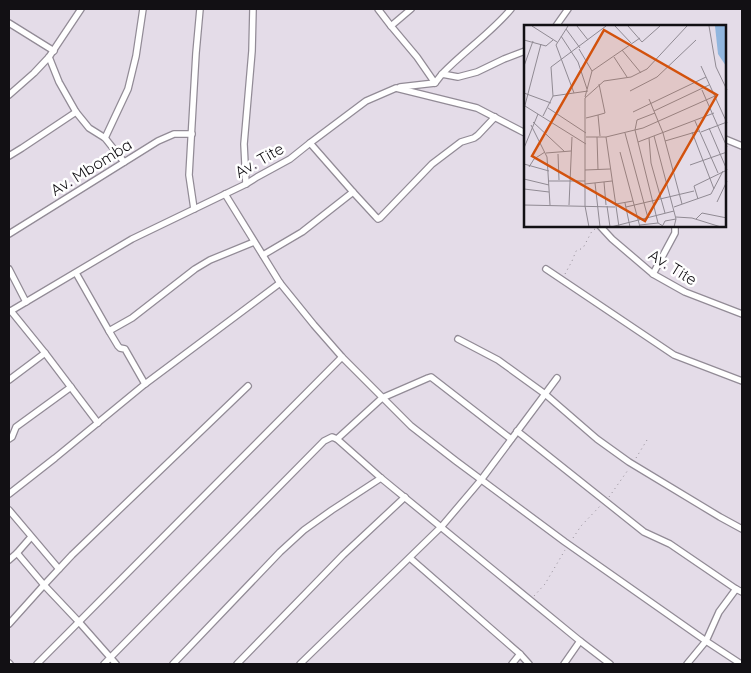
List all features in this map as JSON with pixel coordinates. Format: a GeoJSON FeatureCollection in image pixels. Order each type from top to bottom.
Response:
{"type":"FeatureCollection","features":[{"type":"Feature","properties":{"kind":"street"},"geometry":{"type":"LineString","coordinates":[[9,95],[49,57],[81,9]]}},
{"type":"Feature","properties":{"kind":"street"},"geometry":{"type":"LineString","coordinates":[[105,138],[128,89],[136,56],[143,9]]}},
{"type":"Feature","properties":{"kind":"street"},"geometry":{"type":"LineString","coordinates":[[194,209],[189,175],[200,9]]}},
{"type":"Feature","properties":{"kind":"street"},"geometry":{"type":"LineString","coordinates":[[246,184],[244,144],[252,51],[253,9]]}},
{"type":"Feature","properties":{"kind":"street"},"geometry":{"type":"LineString","coordinates":[[378,9],[417,57],[435,83],[457,58],[500,22],[511,9]]}},
{"type":"Feature","properties":{"kind":"street"},"geometry":{"type":"LineString","coordinates":[[391,26],[411,9]]}},
{"type":"Feature","properties":{"kind":"street"},"geometry":{"type":"LineString","coordinates":[[557,25],[568,9]]}},
{"type":"Feature","properties":{"kind":"street"},"geometry":{"type":"LineString","coordinates":[[9,23],[54,51]]}},
{"type":"Feature","properties":{"kind":"street"},"geometry":{"type":"LineString","coordinates":[[442,74],[458,77],[477,72],[504,59],[524,52]]}},
{"type":"Feature","properties":{"kind":"street"},"geometry":{"type":"LineString","coordinates":[[49,57],[59,82],[76,112],[89,128],[105,138],[124,162]]}},
{"type":"Feature","properties":{"kind":"street","name":"Av. Tite"},"geometry":{"type":"LineString","coordinates":[[10,312],[132,240],[246,184],[257,176],[290,159],[366,101],[396,88],[435,83]]}},
{"type":"Feature","properties":{"kind":"street"},"geometry":{"type":"LineString","coordinates":[[396,88],[477,108],[524,132]]}},
{"type":"Feature","properties":{"kind":"street"},"geometry":{"type":"LineString","coordinates":[[9,156],[76,112]]}},
{"type":"Feature","properties":{"kind":"street"},"geometry":{"type":"LineString","coordinates":[[310,143],[376,217],[380,218],[432,164],[462,142],[474,138],[495,117]]}},
{"type":"Feature","properties":{"kind":"street","name":"Av. Mbomba"},"geometry":{"type":"LineString","coordinates":[[9,234],[158,141],[174,134],[192,134]]}},
{"type":"Feature","properties":{"kind":"street"},"geometry":{"type":"LineString","coordinates":[[726,139],[742,146]]}},
{"type":"Feature","properties":{"kind":"street"},"geometry":{"type":"LineString","coordinates":[[263,255],[302,232],[353,192]]}},
{"type":"Feature","properties":{"kind":"street"},"geometry":{"type":"LineString","coordinates":[[225,194],[280,283],[342,357],[411,426],[480,480],[741,664]]}},
{"type":"Feature","properties":{"kind":"street","name":"Av. Tite"},"geometry":{"type":"LineString","coordinates":[[601,228],[653,274],[685,292],[742,314]]}},
{"type":"Feature","properties":{"kind":"street"},"geometry":{"type":"LineString","coordinates":[[653,274],[675,233],[675,228]]}},
{"type":"Feature","properties":{"kind":"street"},"geometry":{"type":"LineString","coordinates":[[109,331],[132,318],[195,269],[210,260],[254,242]]}},
{"type":"Feature","properties":{"kind":"street"},"geometry":{"type":"LineString","coordinates":[[9,269],[26,302]]}},
{"type":"Feature","properties":{"kind":"street"},"geometry":{"type":"LineString","coordinates":[[546,269],[674,355],[742,381]]}},
{"type":"Feature","properties":{"kind":"street"},"geometry":{"type":"LineString","coordinates":[[76,273],[118,346],[125,349],[145,384]]}},
{"type":"Feature","properties":{"kind":"street"},"geometry":{"type":"LineString","coordinates":[[9,494],[145,384],[280,283]]}},
{"type":"Feature","properties":{"kind":"street"},"geometry":{"type":"LineString","coordinates":[[10,312],[45,353],[98,423]]}},
{"type":"Feature","properties":{"kind":"street"},"geometry":{"type":"LineString","coordinates":[[458,339],[498,360],[544,394],[597,439],[632,463],[742,529]]}},
{"type":"Feature","properties":{"kind":"street"},"geometry":{"type":"LineString","coordinates":[[9,380],[45,353]]}},
{"type":"Feature","properties":{"kind":"street"},"geometry":{"type":"LineString","coordinates":[[37,664],[342,357]]}},
{"type":"Feature","properties":{"kind":"street"},"geometry":{"type":"LineString","coordinates":[[337,439],[382,398],[431,377],[511,439]]}},
{"type":"Feature","properties":{"kind":"street"},"geometry":{"type":"LineString","coordinates":[[300,664],[442,526],[480,480],[557,378]]}},
{"type":"Feature","properties":{"kind":"street"},"geometry":{"type":"LineString","coordinates":[[9,624],[59,570],[248,386]]}},
{"type":"Feature","properties":{"kind":"street"},"geometry":{"type":"LineString","coordinates":[[9,439],[12,437],[16,427],[71,388]]}},
{"type":"Feature","properties":{"kind":"street"},"geometry":{"type":"LineString","coordinates":[[517,432],[644,532],[670,544],[742,592]]}},
{"type":"Feature","properties":{"kind":"street"},"geometry":{"type":"LineString","coordinates":[[104,664],[324,441],[332,437],[337,439],[381,478],[610,664]]}},
{"type":"Feature","properties":{"kind":"street"},"geometry":{"type":"LineString","coordinates":[[174,664],[280,552],[311,525],[381,478]]}},
{"type":"Feature","properties":{"kind":"street"},"geometry":{"type":"LineString","coordinates":[[237,664],[343,555],[405,497]]}},
{"type":"Feature","properties":{"kind":"street"},"geometry":{"type":"LineString","coordinates":[[9,510],[59,570]]}},
{"type":"Feature","properties":{"kind":"street"},"geometry":{"type":"LineString","coordinates":[[9,560],[32,537]]}},
{"type":"Feature","properties":{"kind":"street"},"geometry":{"type":"LineString","coordinates":[[17,553],[116,664]]}},
{"type":"Feature","properties":{"kind":"street"},"geometry":{"type":"LineString","coordinates":[[410,558],[529,664]]}},
{"type":"Feature","properties":{"kind":"street"},"geometry":{"type":"LineString","coordinates":[[687,664],[706,641],[719,612],[736,588]]}},
{"type":"Feature","properties":{"kind":"street"},"geometry":{"type":"LineString","coordinates":[[564,664],[580,641]]}},
{"type":"Feature","properties":{"kind":"street"},"geometry":{"type":"LineString","coordinates":[[512,664],[520,654]]}},
{"type":"Feature","properties":{"kind":"path"},"geometry":{"type":"LineString","coordinates":[[562,280],[576,252],[583,248],[592,231],[596,228]]}},
{"type":"Feature","properties":{"kind":"path"},"geometry":{"type":"LineString","coordinates":[[530,600],[545,584],[581,526],[606,501],[648,440]]}}]}
